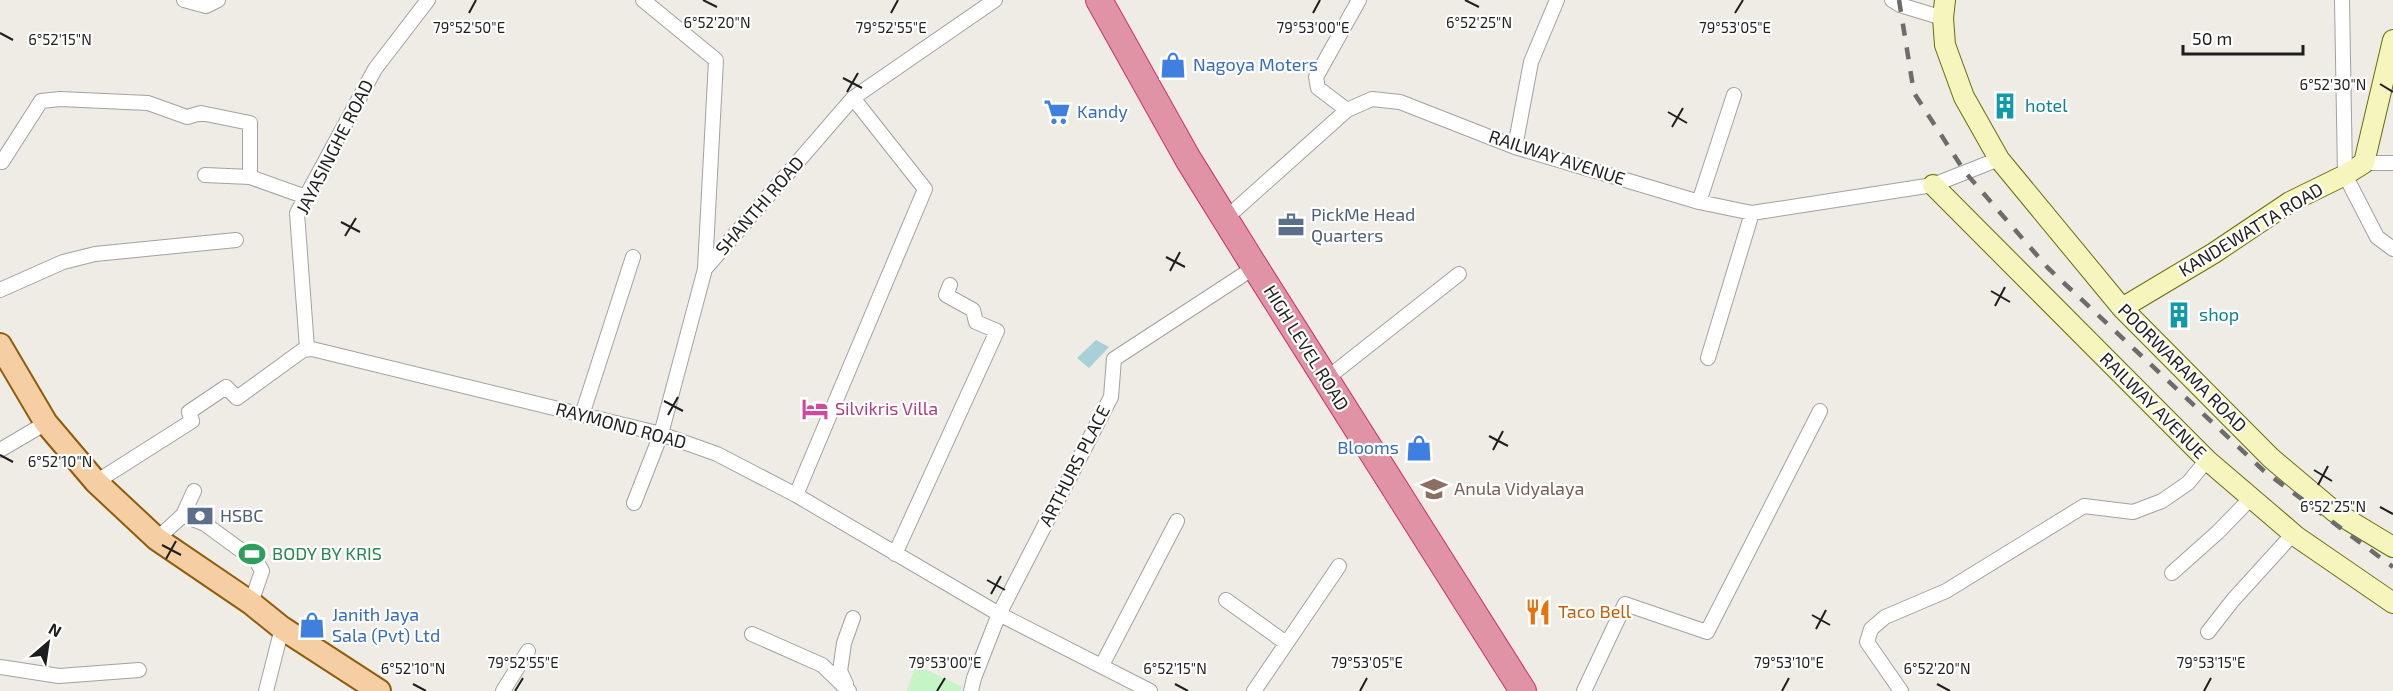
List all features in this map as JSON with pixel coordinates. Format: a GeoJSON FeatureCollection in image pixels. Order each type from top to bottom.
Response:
{"type":"FeatureCollection","features":[{"type":"Feature","properties":{"kind":"highway","name":"HIGH LEVEL ROAD"},"geometry":{"type":"LineString","coordinates":[[1099,0],[1188,159],[1523,691]]}},
{"type":"Feature","properties":{"kind":"main road"},"geometry":{"type":"LineString","coordinates":[[0,345],[46,423],[96,482],[157,539],[251,603],[282,628],[377,690]]}},
{"type":"Feature","properties":{"kind":"street"},"geometry":{"type":"LineString","coordinates":[[184,0],[212,3]]}},
{"type":"Feature","properties":{"kind":"street","name":"JAYASINGHE ROAD"},"geometry":{"type":"LineString","coordinates":[[307,348],[297,213],[375,69],[428,0]]}},
{"type":"Feature","properties":{"kind":"street","name":"SHANTHI ROAD"},"geometry":{"type":"LineString","coordinates":[[644,0],[716,60],[705,268]]}},
{"type":"Feature","properties":{"kind":"street","name":"SHANTHI ROAD"},"geometry":{"type":"LineString","coordinates":[[705,268],[854,98],[995,0]]}},
{"type":"Feature","properties":{"kind":"street"},"geometry":{"type":"LineString","coordinates":[[1347,110],[1318,88],[1316,77],[1359,0]]}},
{"type":"Feature","properties":{"kind":"street"},"geometry":{"type":"LineString","coordinates":[[1515,147],[1531,62],[1557,0]]}},
{"type":"Feature","properties":{"kind":"street"},"geometry":{"type":"LineString","coordinates":[[1892,0],[1900,5],[1944,9]]}},
{"type":"Feature","properties":{"kind":"street"},"geometry":{"type":"LineString","coordinates":[[2342,0],[2345,175],[2377,237],[2393,249]]}},
{"type":"Feature","properties":{"kind":"street","name":"POORWARAMA ROAD"},"geometry":{"type":"LineString","coordinates":[[1944,9],[1945,45],[1964,97],[1999,159],[2122,308],[2271,458],[2335,513],[2393,547]]}},
{"type":"Feature","properties":{"kind":"street"},"geometry":{"type":"LineString","coordinates":[[2393,40],[2364,163],[2393,163]]}},
{"type":"Feature","properties":{"kind":"street"},"geometry":{"type":"LineString","coordinates":[[1699,202],[1734,94]]}},
{"type":"Feature","properties":{"kind":"street"},"geometry":{"type":"LineString","coordinates":[[796,495],[925,189],[854,98]]}},
{"type":"Feature","properties":{"kind":"street"},"geometry":{"type":"LineString","coordinates":[[2,162],[41,101],[60,99],[148,103],[187,117],[201,113],[250,123],[250,177]]}},
{"type":"Feature","properties":{"kind":"street","name":"RAILWAY AVENUE"},"geometry":{"type":"LineString","coordinates":[[1226,219],[1347,110],[1372,99],[1400,102],[1515,147],[1699,202],[1752,213],[1933,186],[1999,159]]}},
{"type":"Feature","properties":{"kind":"street","name":"KANDEWATTA ROAD"},"geometry":{"type":"LineString","coordinates":[[2122,308],[2214,253],[2290,202],[2364,163]]}},
{"type":"Feature","properties":{"kind":"street"},"geometry":{"type":"LineString","coordinates":[[205,175],[250,177],[306,196]]}},
{"type":"Feature","properties":{"kind":"street","name":"RAILWAY AVENUE"},"geometry":{"type":"LineString","coordinates":[[1933,186],[2207,460],[2293,534],[2393,603]]}},
{"type":"Feature","properties":{"kind":"street"},"geometry":{"type":"LineString","coordinates":[[1708,358],[1752,213]]}},
{"type":"Feature","properties":{"kind":"street"},"geometry":{"type":"LineString","coordinates":[[0,290],[63,261],[95,254],[236,240]]}},
{"type":"Feature","properties":{"kind":"street"},"geometry":{"type":"LineString","coordinates":[[582,415],[633,257]]}},
{"type":"Feature","properties":{"kind":"street","name":"ARTHURS PLACE"},"geometry":{"type":"LineString","coordinates":[[971,691],[999,614],[1111,397],[1114,359],[1255,267]]}},
{"type":"Feature","properties":{"kind":"street"},"geometry":{"type":"LineString","coordinates":[[634,503],[661,434],[705,268]]}},
{"type":"Feature","properties":{"kind":"street"},"geometry":{"type":"LineString","coordinates":[[1326,379],[1460,274]]}},
{"type":"Feature","properties":{"kind":"street"},"geometry":{"type":"LineString","coordinates":[[895,554],[997,331],[976,322],[973,310],[946,295],[950,285]]}},
{"type":"Feature","properties":{"kind":"street"},"geometry":{"type":"LineString","coordinates":[[96,482],[192,421],[189,412],[226,387],[237,398],[307,348]]}},
{"type":"Feature","properties":{"kind":"street","name":"RAYMOND ROAD"},"geometry":{"type":"LineString","coordinates":[[307,348],[661,434],[717,454],[796,495],[999,614],[1150,691]]}},
{"type":"Feature","properties":{"kind":"street"},"geometry":{"type":"LineString","coordinates":[[1584,691],[1625,604],[1707,632],[1820,411]]}},
{"type":"Feature","properties":{"kind":"street"},"geometry":{"type":"LineString","coordinates":[[0,450],[46,423]]}},
{"type":"Feature","properties":{"kind":"street"},"geometry":{"type":"LineString","coordinates":[[1900,691],[1867,642],[1871,629],[1885,617],[1946,591],[2084,506],[2133,512],[2162,501],[2188,483],[2207,460]]}},
{"type":"Feature","properties":{"kind":"street"},"geometry":{"type":"LineString","coordinates":[[157,539],[183,515],[194,491]]}},
{"type":"Feature","properties":{"kind":"street"},"geometry":{"type":"LineString","coordinates":[[2172,573],[2218,532],[2251,498]]}},
{"type":"Feature","properties":{"kind":"street"},"geometry":{"type":"LineString","coordinates":[[183,515],[205,524],[257,562],[262,572],[251,603]]}},
{"type":"Feature","properties":{"kind":"street"},"geometry":{"type":"LineString","coordinates":[[1102,665],[1177,521]]}},
{"type":"Feature","properties":{"kind":"street"},"geometry":{"type":"LineString","coordinates":[[2208,632],[2233,600],[2293,534]]}},
{"type":"Feature","properties":{"kind":"street"},"geometry":{"type":"LineString","coordinates":[[1254,691],[1339,566]]}},
{"type":"Feature","properties":{"kind":"street"},"geometry":{"type":"LineString","coordinates":[[1226,600],[1286,642]]}},
{"type":"Feature","properties":{"kind":"street"},"geometry":{"type":"LineString","coordinates":[[850,691],[840,671],[844,643],[853,618]]}},
{"type":"Feature","properties":{"kind":"street"},"geometry":{"type":"LineString","coordinates":[[266,691],[282,628]]}},
{"type":"Feature","properties":{"kind":"street"},"geometry":{"type":"LineString","coordinates":[[752,634],[822,665],[850,691]]}},
{"type":"Feature","properties":{"kind":"street"},"geometry":{"type":"LineString","coordinates":[[503,691],[528,651]]}},
{"type":"Feature","properties":{"kind":"street"},"geometry":{"type":"LineString","coordinates":[[0,667],[59,676],[139,670]]}},
{"type":"Feature","properties":{"kind":"green space"},"geometry":{"type":"Polygon","coordinates":[[[916,665],[962,687],[961,691],[907,691],[916,665]]]}},
{"type":"Feature","properties":{"kind":"water"},"geometry":{"type":"Polygon","coordinates":[[[1096,340],[1109,347],[1089,368],[1077,358],[1096,340]]]}},
{"type":"Feature","properties":{"kind":"railway"},"geometry":{"type":"LineString","coordinates":[[1899,0],[1914,93],[1965,172],[2048,268],[2264,471],[2393,567]]}},
{"type":"Feature","properties":{"kind":"place","name":"Nagoya Moters"},"geometry":{"type":"Point","coordinates":[1173,65]}},
{"type":"Feature","properties":{"kind":"place","name":"hotel"},"geometry":{"type":"Point","coordinates":[2005,106]}},
{"type":"Feature","properties":{"kind":"place","name":"Kandy"},"geometry":{"type":"Point","coordinates":[1057,112]}},
{"type":"Feature","properties":{"kind":"place","name":"PickMe Head Quarters"},"geometry":{"type":"Point","coordinates":[1291,225]}},
{"type":"Feature","properties":{"kind":"place","name":"shop"},"geometry":{"type":"Point","coordinates":[2179,315]}},
{"type":"Feature","properties":{"kind":"place","name":"Silvikris Villa"},"geometry":{"type":"Point","coordinates":[815,409]}},
{"type":"Feature","properties":{"kind":"place","name":"Blooms"},"geometry":{"type":"Point","coordinates":[1419,448]}},
{"type":"Feature","properties":{"kind":"place","name":"Anula Vidyalaya"},"geometry":{"type":"Point","coordinates":[1434,489]}},
{"type":"Feature","properties":{"kind":"place","name":"HSBC"},"geometry":{"type":"Point","coordinates":[200,516]}},
{"type":"Feature","properties":{"kind":"place","name":"BODY BY KRIS"},"geometry":{"type":"Point","coordinates":[252,554]}},
{"type":"Feature","properties":{"kind":"place","name":"Taco Bell"},"geometry":{"type":"Point","coordinates":[1538,612]}},
{"type":"Feature","properties":{"kind":"place","name":"Janith Jaya Sala (Pvt) Ltd"},"geometry":{"type":"Point","coordinates":[312,625]}}]}
